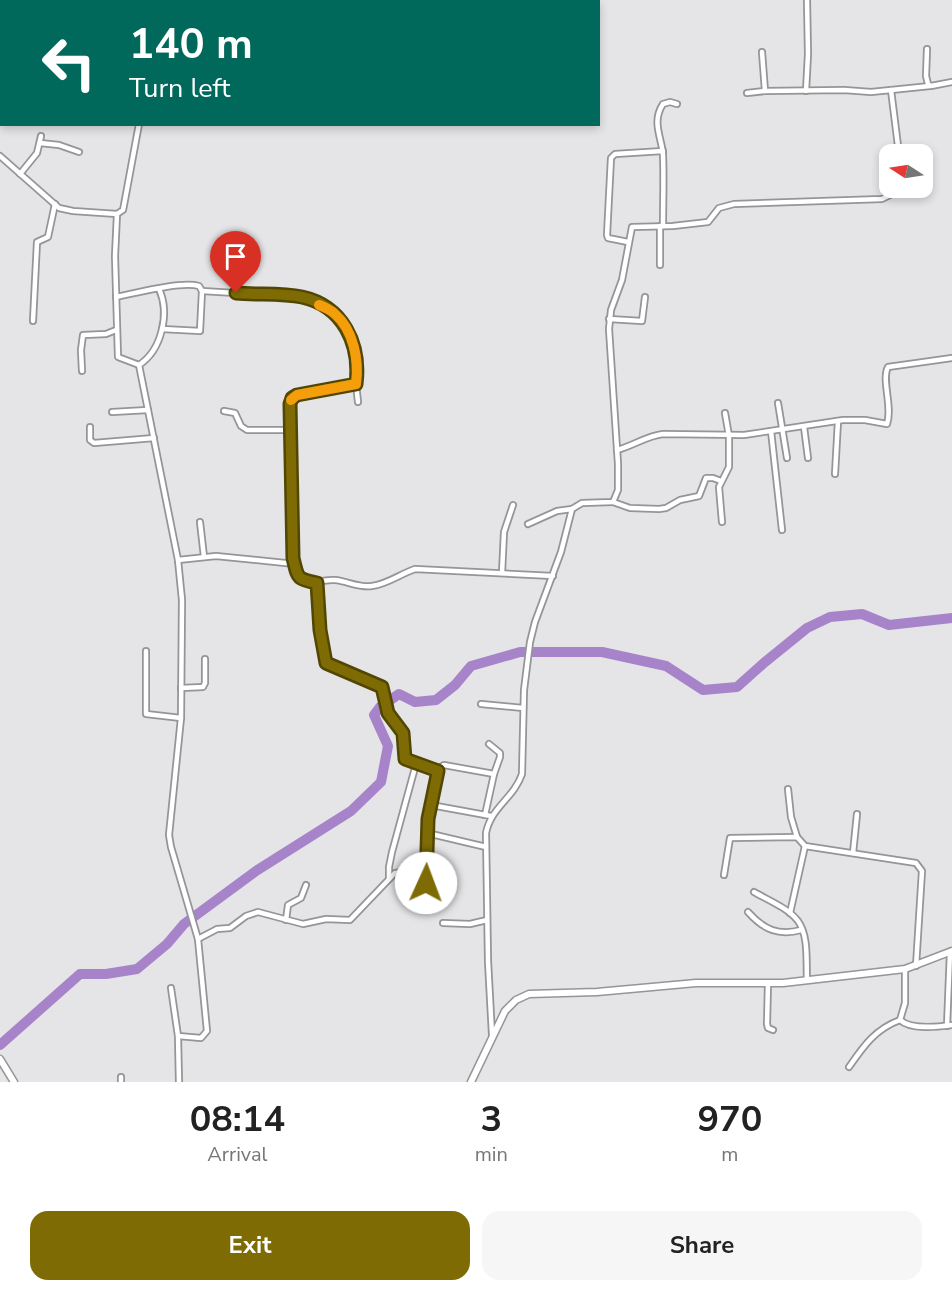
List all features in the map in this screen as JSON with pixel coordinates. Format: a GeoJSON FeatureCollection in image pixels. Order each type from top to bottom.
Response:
{"type":"FeatureCollection","features":[{"type":"Feature","properties":{"kind":"street"},"geometry":{"type":"LineString","coordinates":[[806,91],[807,0]]}},
{"type":"Feature","properties":{"kind":"street"},"geometry":{"type":"LineString","coordinates":[[927,49],[926,82],[931,86]]}},
{"type":"Feature","properties":{"kind":"street"},"geometry":{"type":"LineString","coordinates":[[762,52],[765,91]]}},
{"type":"Feature","properties":{"kind":"street"},"geometry":{"type":"LineString","coordinates":[[747,93],[844,90],[871,92],[952,82]]}},
{"type":"Feature","properties":{"kind":"street"},"geometry":{"type":"LineString","coordinates":[[891,90],[898,144]]}},
{"type":"Feature","properties":{"kind":"street"},"geometry":{"type":"LineString","coordinates":[[660,265],[663,151],[657,131],[660,108],[666,103],[677,104]]}},
{"type":"Feature","properties":{"kind":"street"},"geometry":{"type":"LineString","coordinates":[[0,156],[64,210],[117,214],[123,210],[139,126]]}},
{"type":"Feature","properties":{"kind":"street"},"geometry":{"type":"LineString","coordinates":[[20,174],[37,153],[41,136]]}},
{"type":"Feature","properties":{"kind":"street"},"geometry":{"type":"LineString","coordinates":[[40,143],[59,145],[79,152]]}},
{"type":"Feature","properties":{"kind":"street"},"geometry":{"type":"LineString","coordinates":[[628,242],[608,238],[607,235],[611,158],[615,154],[663,151]]}},
{"type":"Feature","properties":{"kind":"street"},"geometry":{"type":"LineString","coordinates":[[613,502],[618,490],[609,319],[622,280],[628,242],[634,226],[708,222],[719,208],[728,204],[884,198]]}},
{"type":"Feature","properties":{"kind":"street"},"geometry":{"type":"LineString","coordinates":[[33,321],[37,244],[38,241],[48,237],[55,204]]}},
{"type":"Feature","properties":{"kind":"street"},"geometry":{"type":"LineString","coordinates":[[117,214],[115,256],[118,357],[139,365]]}},
{"type":"Feature","properties":{"kind":"street"},"geometry":{"type":"LineString","coordinates":[[116,297],[159,289],[199,286],[202,291],[200,331],[162,329]]}},
{"type":"Feature","properties":{"kind":"street"},"geometry":{"type":"LineString","coordinates":[[139,365],[155,349],[162,329],[163,305],[159,289]]}},
{"type":"Feature","properties":{"kind":"street"},"geometry":{"type":"LineString","coordinates":[[202,291],[300,297],[334,313],[345,325],[354,346],[358,402]]}},
{"type":"Feature","properties":{"kind":"street"},"geometry":{"type":"LineString","coordinates":[[609,319],[642,321],[645,297]]}},
{"type":"Feature","properties":{"kind":"street"},"geometry":{"type":"LineString","coordinates":[[82,371],[83,335],[106,334],[116,330]]}},
{"type":"Feature","properties":{"kind":"street"},"geometry":{"type":"LineString","coordinates":[[617,450],[633,446],[651,436],[663,434],[753,435],[838,421],[865,420],[887,424],[889,403],[885,374],[888,367],[952,358]]}},
{"type":"Feature","properties":{"kind":"street"},"geometry":{"type":"LineString","coordinates":[[139,365],[178,561],[182,610],[181,718],[169,835],[198,939],[207,1031],[201,1038],[178,1036]]}},
{"type":"Feature","properties":{"kind":"street"},"geometry":{"type":"LineString","coordinates":[[356,384],[297,395],[292,398],[290,404],[295,564],[298,576],[302,580],[317,583],[334,580],[370,587],[390,582],[402,573],[415,569],[553,576]]}},
{"type":"Feature","properties":{"kind":"street"},"geometry":{"type":"LineString","coordinates":[[778,403],[787,458]]}},
{"type":"Feature","properties":{"kind":"street"},"geometry":{"type":"LineString","coordinates":[[112,412],[148,410]]}},
{"type":"Feature","properties":{"kind":"street"},"geometry":{"type":"LineString","coordinates":[[224,411],[235,413],[241,426],[247,430],[291,430]]}},
{"type":"Feature","properties":{"kind":"street"},"geometry":{"type":"LineString","coordinates":[[722,522],[718,493],[721,481],[729,467],[729,435],[725,413]]}},
{"type":"Feature","properties":{"kind":"street"},"geometry":{"type":"LineString","coordinates":[[835,474],[838,421]]}},
{"type":"Feature","properties":{"kind":"street"},"geometry":{"type":"LineString","coordinates":[[90,427],[90,440],[94,442],[154,438]]}},
{"type":"Feature","properties":{"kind":"street"},"geometry":{"type":"LineString","coordinates":[[804,427],[808,458]]}},
{"type":"Feature","properties":{"kind":"street"},"geometry":{"type":"LineString","coordinates":[[771,431],[782,530]]}},
{"type":"Feature","properties":{"kind":"street"},"geometry":{"type":"LineString","coordinates":[[528,524],[557,511],[572,509],[582,503],[613,502],[630,508],[666,508],[680,500],[699,496],[706,478],[721,481]]}},
{"type":"Feature","properties":{"kind":"street"},"geometry":{"type":"LineString","coordinates":[[502,573],[504,532],[513,506]]}},
{"type":"Feature","properties":{"kind":"street"},"geometry":{"type":"LineString","coordinates":[[488,816],[518,784],[522,774],[523,708],[530,642],[561,552],[572,509]]}},
{"type":"Feature","properties":{"kind":"street"},"geometry":{"type":"LineString","coordinates":[[200,522],[204,557]]}},
{"type":"Feature","properties":{"kind":"street"},"geometry":{"type":"LineString","coordinates":[[178,561],[204,557],[236,557],[295,564]]}},
{"type":"Feature","properties":{"kind":"street"},"geometry":{"type":"LineString","coordinates":[[317,583],[320,630],[326,663],[382,687],[393,721],[402,729],[405,759],[438,771]]}},
{"type":"Feature","properties":{"kind":"street"},"geometry":{"type":"LineString","coordinates":[[146,651],[146,714],[181,718]]}},
{"type":"Feature","properties":{"kind":"street"},"geometry":{"type":"LineString","coordinates":[[181,688],[203,687],[205,659]]}},
{"type":"Feature","properties":{"kind":"street"},"geometry":{"type":"LineString","coordinates":[[481,704],[523,708]]}},
{"type":"Feature","properties":{"kind":"street"},"geometry":{"type":"LineString","coordinates":[[489,744],[500,753],[494,774],[486,833],[492,1035]]}},
{"type":"Feature","properties":{"kind":"street"},"geometry":{"type":"LineString","coordinates":[[389,879],[392,852],[416,764]]}},
{"type":"Feature","properties":{"kind":"street"},"geometry":{"type":"LineString","coordinates":[[411,901],[422,897],[425,893],[427,833],[438,771],[441,766],[494,774]]}},
{"type":"Feature","properties":{"kind":"street"},"geometry":{"type":"LineString","coordinates":[[788,789],[791,817],[797,837],[805,846],[897,858],[916,862],[920,866],[922,871],[916,966]]}},
{"type":"Feature","properties":{"kind":"street"},"geometry":{"type":"LineString","coordinates":[[431,805],[488,816]]}},
{"type":"Feature","properties":{"kind":"street"},"geometry":{"type":"LineString","coordinates":[[853,853],[856,814]]}},
{"type":"Feature","properties":{"kind":"street"},"geometry":{"type":"LineString","coordinates":[[427,833],[486,848]]}},
{"type":"Feature","properties":{"kind":"street"},"geometry":{"type":"LineString","coordinates":[[724,875],[730,837],[797,837]]}},
{"type":"Feature","properties":{"kind":"street"},"geometry":{"type":"LineString","coordinates":[[790,913],[805,846]]}},
{"type":"Feature","properties":{"kind":"street"},"geometry":{"type":"LineString","coordinates":[[198,939],[217,929],[230,928],[250,914],[263,912],[307,924],[322,920],[350,920],[398,871],[427,868]]}},
{"type":"Feature","properties":{"kind":"street"},"geometry":{"type":"LineString","coordinates":[[286,920],[288,905],[301,898],[306,885]]}},
{"type":"Feature","properties":{"kind":"street"},"geometry":{"type":"LineString","coordinates":[[754,892],[790,913],[798,921],[804,938],[807,980]]}},
{"type":"Feature","properties":{"kind":"street"},"geometry":{"type":"LineString","coordinates":[[748,912],[778,933],[801,930]]}},
{"type":"Feature","properties":{"kind":"street"},"geometry":{"type":"LineString","coordinates":[[443,923],[470,924],[487,920]]}},
{"type":"Feature","properties":{"kind":"street"},"geometry":{"type":"LineString","coordinates":[[471,1082],[492,1035],[509,1005],[529,994],[588,993],[696,983],[768,983],[807,980],[905,969],[951,952],[950,1026],[919,1026],[905,1024],[900,1020]]}},
{"type":"Feature","properties":{"kind":"street"},"geometry":{"type":"LineString","coordinates":[[849,1067],[866,1042],[881,1029],[900,1020],[905,1003],[905,969]]}},
{"type":"Feature","properties":{"kind":"street"},"geometry":{"type":"LineString","coordinates":[[768,983],[767,1024],[768,1028],[773,1030]]}},
{"type":"Feature","properties":{"kind":"street"},"geometry":{"type":"LineString","coordinates":[[171,988],[178,1036],[179,1082]]}},
{"type":"Feature","properties":{"kind":"street"},"geometry":{"type":"LineString","coordinates":[[0,1059],[14,1082]]}},
{"type":"Feature","properties":{"kind":"waterway"},"geometry":{"type":"LineString","coordinates":[[0,1045],[80,974],[106,974],[137,969],[167,944],[184,924],[256,871],[351,811],[381,782],[388,746],[374,715],[380,707],[399,694],[415,702],[436,700],[455,685],[471,666],[520,652],[602,652],[666,666],[703,690],[737,687],[807,628],[830,617],[862,614],[889,625],[952,618]]}},
{"type":"Feature","properties":{"kind":"slow traffic"},"geometry":{"type":"LineString","coordinates":[[291,400],[297,395],[356,384],[354,346],[345,325],[334,313],[319,305]]}},
{"type":"Feature","properties":{"kind":"route"},"geometry":{"type":"LineString","coordinates":[[236,293],[306,298],[334,313],[345,325],[354,346],[356,384],[297,395],[292,398],[290,404],[293,558],[298,576],[302,580],[317,583],[322,651],[326,663],[382,687],[388,713],[402,729],[405,759],[438,771],[428,819],[426,883]]}}]}
